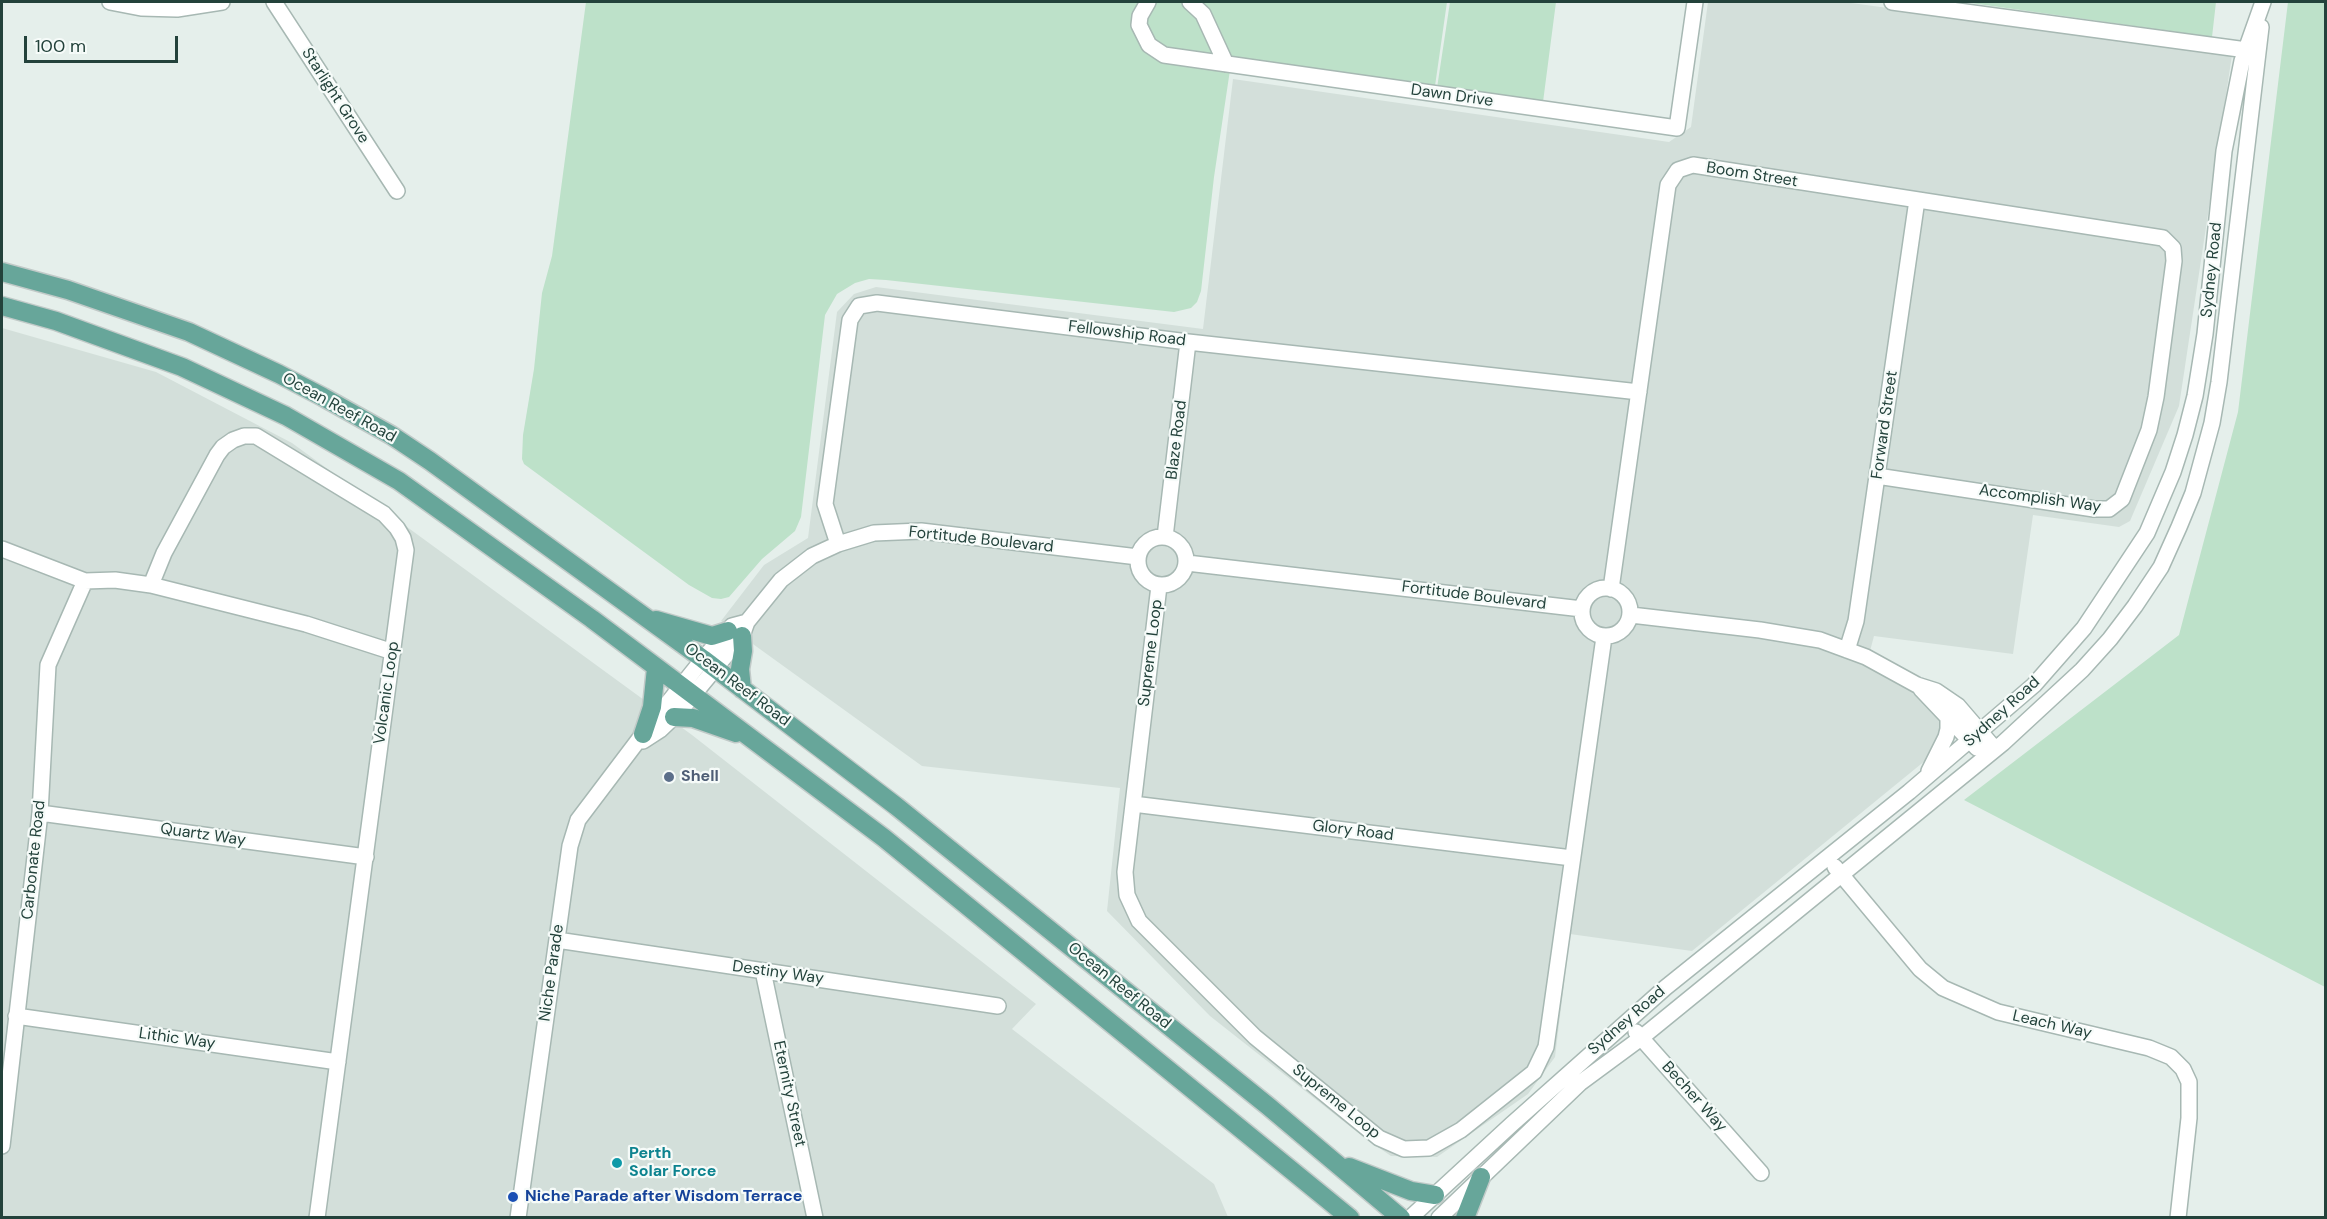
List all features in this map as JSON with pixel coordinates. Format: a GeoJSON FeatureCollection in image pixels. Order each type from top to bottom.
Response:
{"type":"FeatureCollection","features":[{"type":"Feature","properties":{"kind":"main road","name":"Ocean Reef Road"},"geometry":{"type":"LineString","coordinates":[[2,272],[68,290],[143,315],[209,341],[297,384],[391,435],[430,461],[709,663],[896,806],[1268,1106],[1401,1218]]}},
{"type":"Feature","properties":{"kind":"main road","name":"Ocean Reef Road"},"geometry":{"type":"LineString","coordinates":[[2,306],[182,367],[267,407],[351,452],[443,512],[884,838],[1350,1218]]}},
{"type":"Feature","properties":{"kind":"main road"},"geometry":{"type":"LineString","coordinates":[[2,312],[32,315]]}},
{"type":"Feature","properties":{"kind":"main road"},"geometry":{"type":"LineString","coordinates":[[643,616],[705,634],[719,635],[739,629],[742,689]]}},
{"type":"Feature","properties":{"kind":"main road"},"geometry":{"type":"LineString","coordinates":[[638,741],[652,707],[656,668]]}},
{"type":"Feature","properties":{"kind":"main road"},"geometry":{"type":"LineString","coordinates":[[674,717],[693,718],[749,737]]}},
{"type":"Feature","properties":{"kind":"main road"},"geometry":{"type":"LineString","coordinates":[[1331,1160],[1411,1191],[1435,1195]]}},
{"type":"Feature","properties":{"kind":"main road"},"geometry":{"type":"LineString","coordinates":[[1465,1218],[1481,1177]]}},
{"type":"Feature","properties":{"kind":"street"},"geometry":{"type":"LineString","coordinates":[[110,2],[141,8],[177,9],[222,2]]}},
{"type":"Feature","properties":{"kind":"street","name":"Starlight Grove"},"geometry":{"type":"LineString","coordinates":[[274,2],[397,190]]}},
{"type":"Feature","properties":{"kind":"street","name":"Dawn Drive"},"geometry":{"type":"LineString","coordinates":[[1148,2],[1140,16],[1139,25],[1149,45],[1164,55],[1677,128],[1695,2]]}},
{"type":"Feature","properties":{"kind":"street"},"geometry":{"type":"LineString","coordinates":[[1190,2],[1203,14],[1226,64]]}},
{"type":"Feature","properties":{"kind":"street"},"geometry":{"type":"LineString","coordinates":[[1892,2],[2252,50]]}},
{"type":"Feature","properties":{"kind":"street","name":"Sydney Road"},"geometry":{"type":"LineString","coordinates":[[1410,1218],[1665,988],[1927,777],[2034,685],[2084,628],[2147,533],[2173,471],[2195,396],[2205,334],[2224,151],[2264,2]]}},
{"type":"Feature","properties":{"kind":"street","name":"Sydney Road"},"geometry":{"type":"LineString","coordinates":[[1439,1218],[1580,1083],[1641,1038],[1990,753],[2082,670],[2110,639],[2161,567],[2193,493],[2212,423],[2219,382],[2252,50]]}},
{"type":"Feature","properties":{"kind":"street","name":"Boom Street"},"geometry":{"type":"LineString","coordinates":[[1611,589],[1668,185],[1678,170],[1693,165],[2163,238],[2173,248]]}},
{"type":"Feature","properties":{"kind":"street","name":"Forward Street"},"geometry":{"type":"LineString","coordinates":[[1847,650],[1856,621],[1917,200]]}},
{"type":"Feature","properties":{"kind":"street","name":"Accomplish Way"},"geometry":{"type":"LineString","coordinates":[[1878,476],[2094,509],[2109,508],[2122,499],[2149,430],[2156,397],[2174,261],[2173,248]]}},
{"type":"Feature","properties":{"kind":"street","name":"Fellowship Road"},"geometry":{"type":"LineString","coordinates":[[838,544],[825,504],[850,320],[859,306],[878,303],[1188,342],[1639,392]]}},
{"type":"Feature","properties":{"kind":"street","name":"Blaze Road"},"geometry":{"type":"LineString","coordinates":[[1165,537],[1188,342]]}},
{"type":"Feature","properties":{"kind":"street","name":"Volcanic Loop"},"geometry":{"type":"LineString","coordinates":[[151,585],[164,553],[217,455],[223,447],[244,436],[256,436],[384,514],[403,538],[406,550],[317,1218]]}},
{"type":"Feature","properties":{"kind":"street","name":"Fortitude Boulevard"},"geometry":{"type":"LineString","coordinates":[[709,663],[781,580],[812,556],[838,544],[874,532],[921,531],[1138,557]]}},
{"type":"Feature","properties":{"kind":"street"},"geometry":{"type":"LineString","coordinates":[[1165,537],[1182,547],[1187,563],[1181,577],[1175,582],[1159,586],[1145,579],[1138,565],[1138,557],[1146,543],[1165,537]]}},
{"type":"Feature","properties":{"kind":"street"},"geometry":{"type":"LineString","coordinates":[[2,549],[85,580],[115,580],[151,585],[306,624],[393,652]]}},
{"type":"Feature","properties":{"kind":"street","name":"Fortitude Boulevard"},"geometry":{"type":"LineString","coordinates":[[1187,563],[1582,609]]}},
{"type":"Feature","properties":{"kind":"street","name":"Carbonate Road"},"geometry":{"type":"LineString","coordinates":[[2,1146],[40,813],[48,665],[85,580]]}},
{"type":"Feature","properties":{"kind":"street","name":"Supreme Loop"},"geometry":{"type":"LineString","coordinates":[[1159,586],[1125,872],[1127,896],[1138,921],[1255,1036],[1379,1138],[1404,1149],[1429,1148],[1461,1130],[1534,1072],[1546,1047],[1604,637]]}},
{"type":"Feature","properties":{"kind":"street"},"geometry":{"type":"LineString","coordinates":[[1611,589],[1621,592],[1627,599],[1631,615],[1629,622],[1619,634],[1604,637],[1596,634],[1585,624],[1582,609],[1590,594],[1597,590],[1611,589]]}},
{"type":"Feature","properties":{"kind":"street"},"geometry":{"type":"LineString","coordinates":[[1631,615],[1760,630],[1820,640],[1866,657],[1917,685],[1936,691],[1958,706],[1990,753]]}},
{"type":"Feature","properties":{"kind":"street","name":"Niche Parade"},"geometry":{"type":"LineString","coordinates":[[518,1218],[570,846],[578,820],[638,741],[687,691],[709,663]]}},
{"type":"Feature","properties":{"kind":"street"},"geometry":{"type":"LineString","coordinates":[[1917,685],[1948,716],[1976,735]]}},
{"type":"Feature","properties":{"kind":"street","name":"Niche Parade"},"geometry":{"type":"LineString","coordinates":[[638,741],[674,717],[687,691]]}},
{"type":"Feature","properties":{"kind":"street"},"geometry":{"type":"LineString","coordinates":[[1927,777],[1946,737],[1948,716]]}},
{"type":"Feature","properties":{"kind":"street","name":"Glory Road"},"geometry":{"type":"LineString","coordinates":[[1133,804],[1572,858]]}},
{"type":"Feature","properties":{"kind":"street","name":"Quartz Way"},"geometry":{"type":"LineString","coordinates":[[40,813],[366,857]]}},
{"type":"Feature","properties":{"kind":"street","name":"Leach Way"},"geometry":{"type":"LineString","coordinates":[[1827,858],[1920,969],[1943,988],[1998,1012],[2149,1048],[2171,1057],[2183,1069],[2189,1082],[2189,1118],[2178,1218]]}},
{"type":"Feature","properties":{"kind":"street","name":"Destiny Way"},"geometry":{"type":"LineString","coordinates":[[557,940],[999,1006]]}},
{"type":"Feature","properties":{"kind":"street","name":"Eternity Street"},"geometry":{"type":"LineString","coordinates":[[763,971],[815,1218]]}},
{"type":"Feature","properties":{"kind":"street","name":"Lithic Way"},"geometry":{"type":"LineString","coordinates":[[16,1016],[338,1062]]}},
{"type":"Feature","properties":{"kind":"street","name":"Becher Way"},"geometry":{"type":"LineString","coordinates":[[1627,1021],[1761,1173]]}},
{"type":"Feature","properties":{"kind":"shaded area"},"geometry":{"type":"Polygon","coordinates":[[[1708,2],[1844,2],[2232,55],[2179,406],[2130,521],[2119,527],[2033,515],[2013,654],[1874,636],[1870,651],[1975,720],[1692,951],[1570,934],[1555,1057],[1528,1094],[1437,1157],[1391,1156],[1366,1139],[1210,1016],[1107,911],[1120,788],[922,766],[721,621],[764,565],[808,538],[837,312],[854,294],[876,287],[1203,329],[1233,79],[1669,142],[1691,127],[1708,2]]]}},
{"type":"Feature","properties":{"kind":"shaded area"},"geometry":{"type":"Polygon","coordinates":[[[2,328],[156,372],[292,443],[692,735],[1036,1004],[1012,1029],[1214,1184],[1228,1217],[2,1217],[2,328]]]}},
{"type":"Feature","properties":{"kind":"green space"},"geometry":{"type":"Polygon","coordinates":[[[586,2],[1447,2],[1433,100],[1230,70],[1214,177],[1201,291],[1197,302],[1191,308],[1174,312],[869,279],[855,283],[837,294],[825,315],[801,517],[795,531],[762,559],[729,597],[721,599],[712,598],[689,585],[524,464],[522,459],[523,435],[534,369],[542,293],[552,256],[586,2]]]}},
{"type":"Feature","properties":{"kind":"green space"},"geometry":{"type":"Polygon","coordinates":[[[1450,2],[1556,2],[1543,102],[1437,88],[1450,2]]]}},
{"type":"Feature","properties":{"kind":"green space"},"geometry":{"type":"Polygon","coordinates":[[[1964,2],[2216,2],[2212,37],[1964,2]]]}},
{"type":"Feature","properties":{"kind":"green space"},"geometry":{"type":"Polygon","coordinates":[[[2288,2],[2326,2],[2325,987],[1964,800],[2179,635],[2238,412],[2288,2]]]}},
{"type":"Feature","properties":{"kind":"place","name":"Shell"},"geometry":{"type":"Point","coordinates":[669,777]}},
{"type":"Feature","properties":{"kind":"place","name":"Perth Solar Force"},"geometry":{"type":"Point","coordinates":[617,1163]}},
{"type":"Feature","properties":{"kind":"place","name":"Niche Parade after Wisdom Terrace"},"geometry":{"type":"Point","coordinates":[513,1197]}}]}
